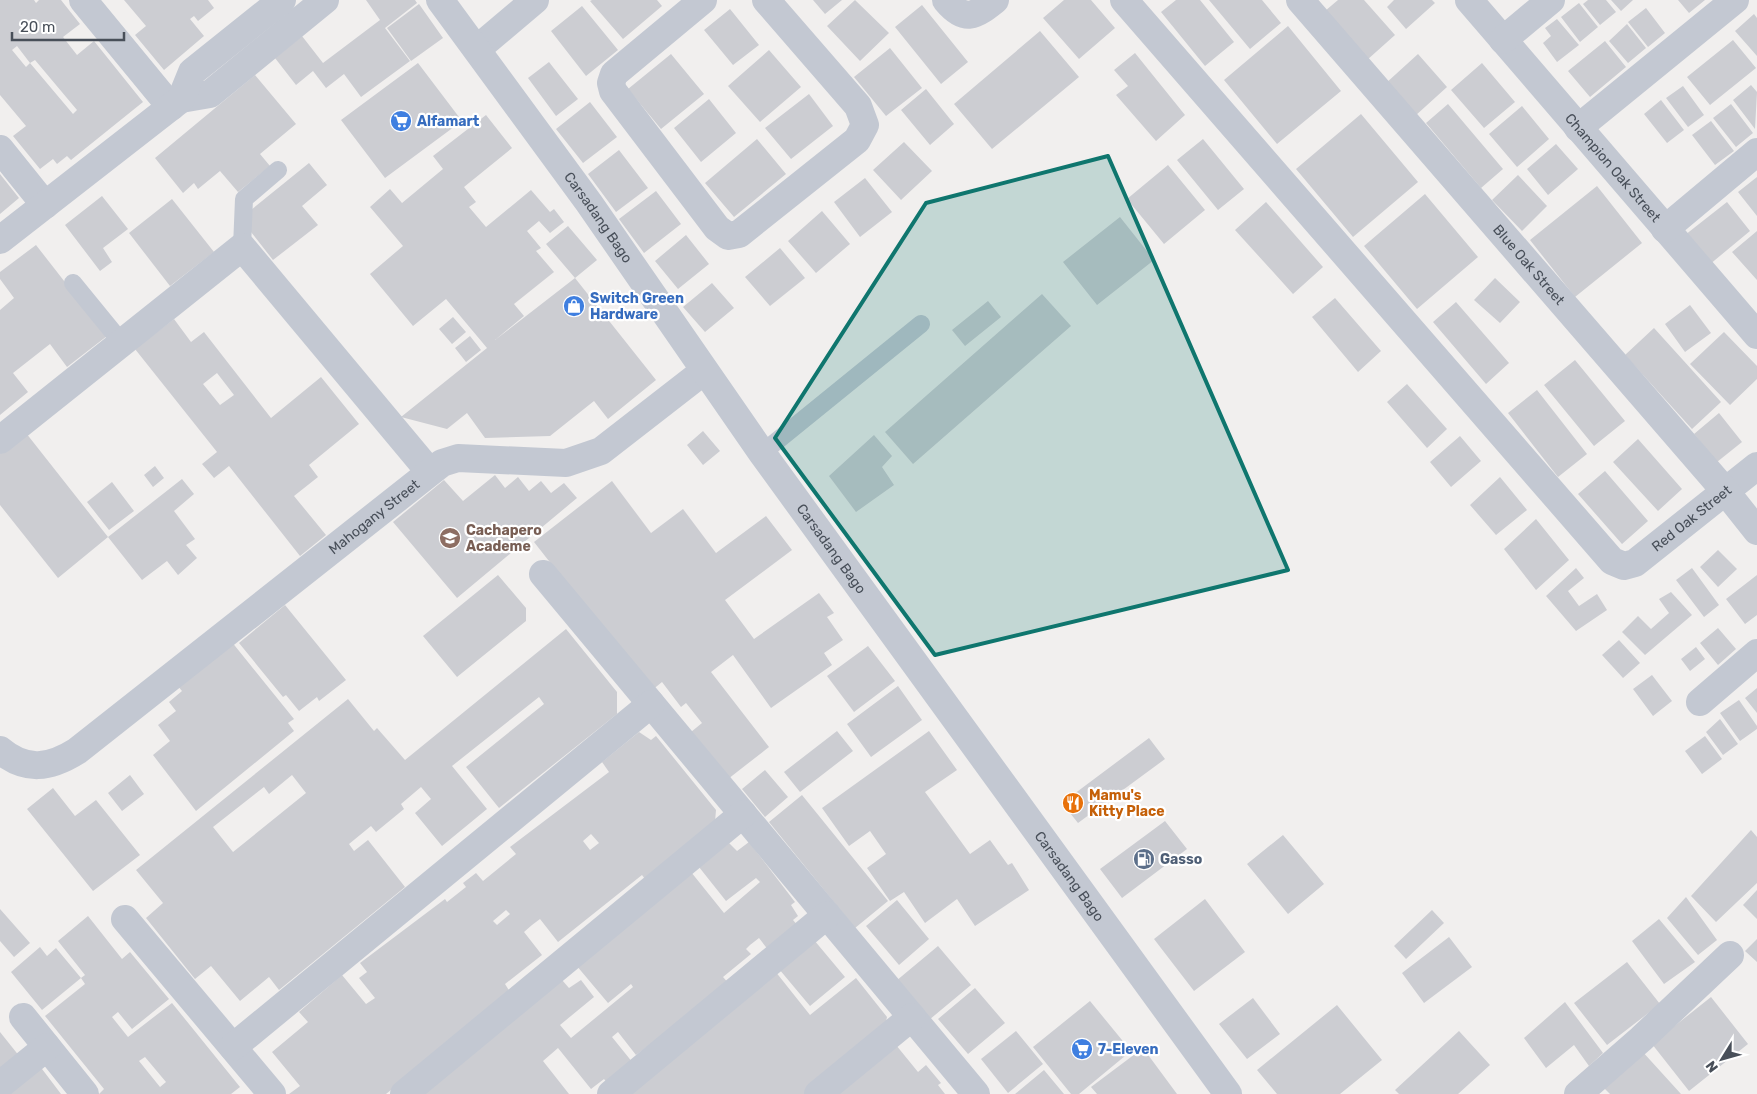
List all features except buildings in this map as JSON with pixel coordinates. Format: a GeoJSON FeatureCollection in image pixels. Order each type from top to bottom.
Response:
{"type":"FeatureCollection","features":[{"type":"Feature","properties":{"kind":"street"},"geometry":{"type":"LineString","coordinates":[[83,0],[176,103]]}},
{"type":"Feature","properties":{"kind":"street"},"geometry":{"type":"LineString","coordinates":[[176,103],[192,72],[282,0]]}},
{"type":"Feature","properties":{"kind":"street"},"geometry":{"type":"LineString","coordinates":[[0,240],[176,103],[210,94],[326,0]]}},
{"type":"Feature","properties":{"kind":"street","name":"Carsadang Bago"},"geometry":{"type":"LineString","coordinates":[[440,0],[589,203],[704,372],[762,453],[1228,1094]]}},
{"type":"Feature","properties":{"kind":"street"},"geometry":{"type":"LineString","coordinates":[[477,49],[535,0]]}},
{"type":"Feature","properties":{"kind":"street"},"geometry":{"type":"LineString","coordinates":[[703,0],[614,74],[611,83],[613,91],[694,198],[718,228],[728,236],[739,234],[857,140],[864,125],[858,106],[766,0]]}},
{"type":"Feature","properties":{"kind":"street"},"geometry":{"type":"LineString","coordinates":[[946,0],[954,10],[965,16],[978,14],[995,0]]}},
{"type":"Feature","properties":{"kind":"street","name":"Red Oak Street"},"geometry":{"type":"LineString","coordinates":[[1124,0],[1612,561],[1624,566],[1635,563],[1757,466]]}},
{"type":"Feature","properties":{"kind":"street","name":"Blue Oak Street"},"geometry":{"type":"LineString","coordinates":[[1300,0],[1726,492],[1757,531]]}},
{"type":"Feature","properties":{"kind":"street","name":"Champion Oak Street"},"geometry":{"type":"LineString","coordinates":[[1469,0],[1665,229],[1751,318]]}},
{"type":"Feature","properties":{"kind":"street"},"geometry":{"type":"LineString","coordinates":[[1503,40],[1551,0]]}},
{"type":"Feature","properties":{"kind":"street"},"geometry":{"type":"LineString","coordinates":[[1578,128],[1735,0]]}},
{"type":"Feature","properties":{"kind":"street"},"geometry":{"type":"LineString","coordinates":[[0,149],[46,205]]}},
{"type":"Feature","properties":{"kind":"street"},"geometry":{"type":"LineString","coordinates":[[1665,229],[1757,152]]}},
{"type":"Feature","properties":{"kind":"street"},"geometry":{"type":"LineString","coordinates":[[0,440],[242,247],[429,472]]}},
{"type":"Feature","properties":{"kind":"street","name":"Mahogany Street"},"geometry":{"type":"LineString","coordinates":[[0,750],[11,760],[37,766],[59,762],[77,751],[442,463],[458,458],[566,463],[586,458],[601,451],[704,372]]}},
{"type":"Feature","properties":{"kind":"street"},"geometry":{"type":"LineString","coordinates":[[543,574],[976,1094]]}},
{"type":"Feature","properties":{"kind":"street"},"geometry":{"type":"LineString","coordinates":[[1700,702],[1757,653]]}},
{"type":"Feature","properties":{"kind":"street"},"geometry":{"type":"LineString","coordinates":[[233,1047],[651,704]]}},
{"type":"Feature","properties":{"kind":"street"},"geometry":{"type":"LineString","coordinates":[[404,1094],[743,814]]}},
{"type":"Feature","properties":{"kind":"street"},"geometry":{"type":"LineString","coordinates":[[611,1094],[827,915]]}},
{"type":"Feature","properties":{"kind":"street"},"geometry":{"type":"LineString","coordinates":[[126,919],[272,1094]]}},
{"type":"Feature","properties":{"kind":"street"},"geometry":{"type":"LineString","coordinates":[[1578,1094],[1641,1039],[1730,955]]}},
{"type":"Feature","properties":{"kind":"street"},"geometry":{"type":"LineString","coordinates":[[23,1017],[85,1094]]}},
{"type":"Feature","properties":{"kind":"street"},"geometry":{"type":"LineString","coordinates":[[818,1094],[912,1017]]}},
{"type":"Feature","properties":{"kind":"street"},"geometry":{"type":"LineString","coordinates":[[0,1084],[47,1047]]}},
{"type":"Feature","properties":{"kind":"lane"},"geometry":{"type":"LineString","coordinates":[[242,247],[244,199],[278,170]]}},
{"type":"Feature","properties":{"kind":"lane"},"geometry":{"type":"LineString","coordinates":[[73,283],[122,343]]}},
{"type":"Feature","properties":{"kind":"lane"},"geometry":{"type":"LineString","coordinates":[[762,453],[921,324]]}},
{"type":"Feature","properties":{"kind":"highlighted area"},"geometry":{"type":"Polygon","coordinates":[[[1108,156],[1288,570],[935,655],[775,438],[926,203],[1108,156]]]}},
{"type":"Feature","properties":{"kind":"place","name":"Alfamart"},"geometry":{"type":"Point","coordinates":[401,121]}},
{"type":"Feature","properties":{"kind":"place","name":"Switch Green Hardware"},"geometry":{"type":"Point","coordinates":[574,306]}},
{"type":"Feature","properties":{"kind":"place","name":"Cachapero Academe"},"geometry":{"type":"Point","coordinates":[450,538]}},
{"type":"Feature","properties":{"kind":"place","name":"Mamu's Kitty Place"},"geometry":{"type":"Point","coordinates":[1073,803]}},
{"type":"Feature","properties":{"kind":"place","name":"Gasso"},"geometry":{"type":"Point","coordinates":[1144,859]}},
{"type":"Feature","properties":{"kind":"place","name":"7-Eleven"},"geometry":{"type":"Point","coordinates":[1082,1049]}}]}
